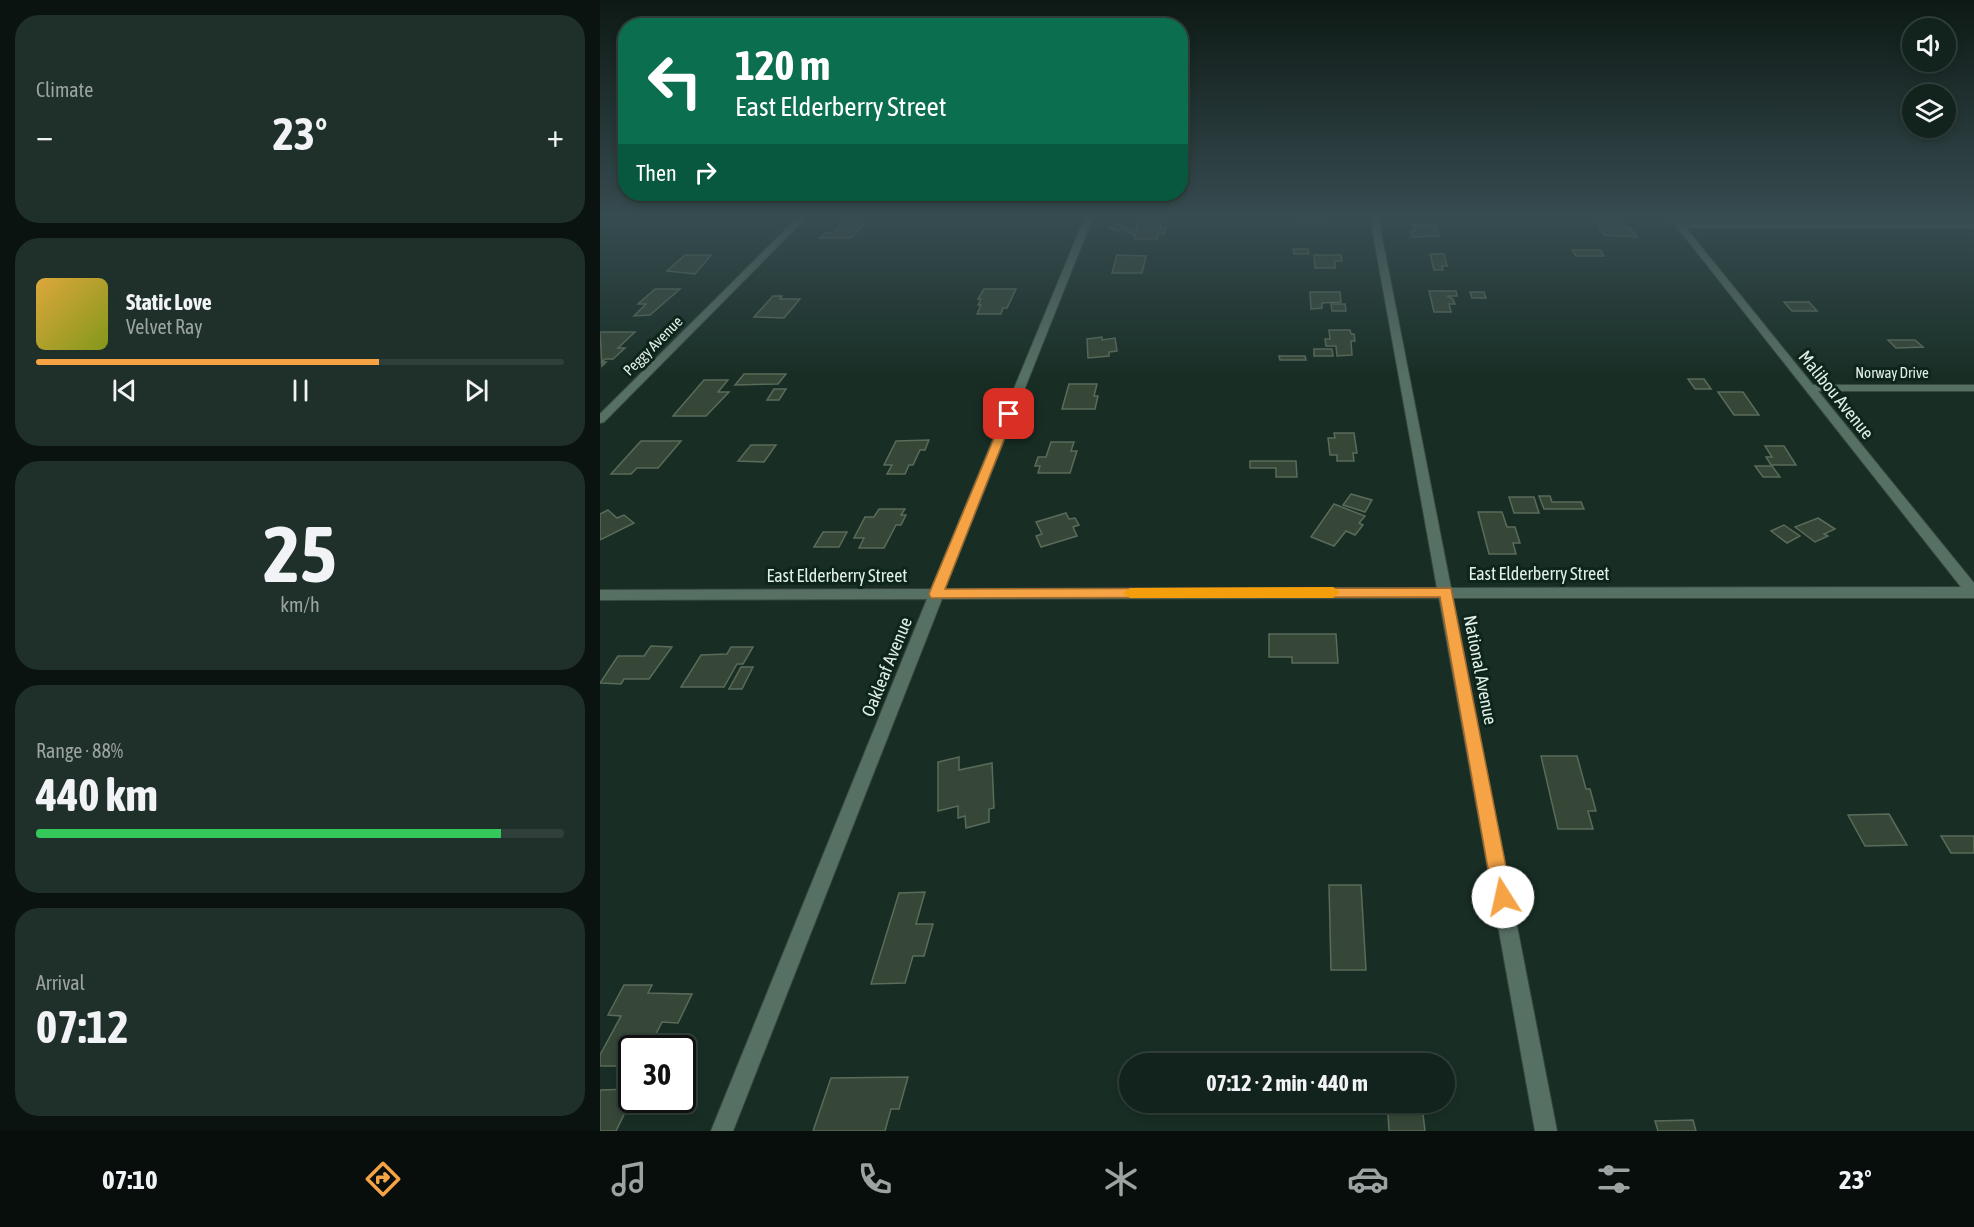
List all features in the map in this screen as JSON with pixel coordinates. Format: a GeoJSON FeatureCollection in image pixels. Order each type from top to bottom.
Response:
{"type":"FeatureCollection","features":[{"type":"Feature","properties":{"kind":"street","name":"Peggy Avenue"},"geometry":{"type":"LineString","coordinates":[[600,420],[750,270]]}},
{"type":"Feature","properties":{"kind":"street","name":"Oakleaf Avenue"},"geometry":{"type":"LineString","coordinates":[[722,1131],[1068,270]]}},
{"type":"Feature","properties":{"kind":"street","name":"National Avenue"},"geometry":{"type":"LineString","coordinates":[[1384,270],[1546,1131]]}},
{"type":"Feature","properties":{"kind":"street","name":"Malibou Avenue"},"geometry":{"type":"LineString","coordinates":[[1714,270],[1974,592]]}},
{"type":"Feature","properties":{"kind":"street","name":"Norway Drive"},"geometry":{"type":"LineString","coordinates":[[1809,388],[1974,388]]}},
{"type":"Feature","properties":{"kind":"street","name":"East Elderberry Street"},"geometry":{"type":"LineString","coordinates":[[600,595],[1974,592]]}},
{"type":"Feature","properties":{"kind":"building"},"geometry":{"type":"Polygon","coordinates":[[[668,270],[699,270],[695,274],[667,271],[668,270]]]}},
{"type":"Feature","properties":{"kind":"building"},"geometry":{"type":"Polygon","coordinates":[[[1113,270],[1143,270],[1142,273],[1112,273],[1113,270]]]}},
{"type":"Feature","properties":{"kind":"building"},"geometry":{"type":"Polygon","coordinates":[[[655,289],[680,289],[650,315],[634,316],[646,304],[638,304],[655,289]]]}},
{"type":"Feature","properties":{"kind":"building"},"geometry":{"type":"Polygon","coordinates":[[[984,289],[1016,289],[1007,308],[1003,308],[1001,314],[977,314],[981,305],[978,305],[981,299],[978,299],[984,289]]]}},
{"type":"Feature","properties":{"kind":"building"},"geometry":{"type":"Polygon","coordinates":[[[1429,291],[1456,291],[1457,296],[1447,296],[1453,299],[1455,304],[1449,304],[1451,312],[1434,312],[1429,291]]]}},
{"type":"Feature","properties":{"kind":"building"},"geometry":{"type":"Polygon","coordinates":[[[1310,292],[1340,292],[1341,302],[1322,303],[1322,308],[1311,309],[1310,292]]]}},
{"type":"Feature","properties":{"kind":"building"},"geometry":{"type":"Polygon","coordinates":[[[1470,292],[1484,292],[1486,298],[1472,298],[1470,292]]]}},
{"type":"Feature","properties":{"kind":"building"},"geometry":{"type":"Polygon","coordinates":[[[773,296],[782,296],[780,299],[800,299],[784,318],[754,317],[773,296]]]}},
{"type":"Feature","properties":{"kind":"building"},"geometry":{"type":"Polygon","coordinates":[[[1784,302],[1809,302],[1817,311],[1792,311],[1784,302]]]}},
{"type":"Feature","properties":{"kind":"building"},"geometry":{"type":"Polygon","coordinates":[[[1331,304],[1345,304],[1346,311],[1332,311],[1331,304]]]}},
{"type":"Feature","properties":{"kind":"building"},"geometry":{"type":"Polygon","coordinates":[[[1329,330],[1350,330],[1351,334],[1354,334],[1355,341],[1351,341],[1352,355],[1337,356],[1336,346],[1326,346],[1325,339],[1330,339],[1329,330]]]}},
{"type":"Feature","properties":{"kind":"building"},"geometry":{"type":"Polygon","coordinates":[[[600,332],[635,332],[618,348],[625,348],[613,359],[605,359],[602,362],[606,362],[602,366],[600,332]]]}},
{"type":"Feature","properties":{"kind":"building"},"geometry":{"type":"Polygon","coordinates":[[[1102,337],[1102,340],[1115,338],[1117,351],[1109,352],[1109,356],[1088,358],[1087,339],[1102,337]]]}},
{"type":"Feature","properties":{"kind":"building"},"geometry":{"type":"Polygon","coordinates":[[[1888,340],[1915,340],[1923,347],[1896,348],[1888,340]]]}},
{"type":"Feature","properties":{"kind":"building"},"geometry":{"type":"Polygon","coordinates":[[[1314,349],[1332,349],[1333,356],[1314,356],[1314,349]]]}},
{"type":"Feature","properties":{"kind":"building"},"geometry":{"type":"Polygon","coordinates":[[[1279,356],[1305,356],[1306,360],[1280,360],[1279,356]]]}},
{"type":"Feature","properties":{"kind":"building"},"geometry":{"type":"Polygon","coordinates":[[[744,374],[786,374],[778,384],[735,385],[744,374]]]}},
{"type":"Feature","properties":{"kind":"building"},"geometry":{"type":"Polygon","coordinates":[[[1688,379],[1704,379],[1711,389],[1695,389],[1688,379]]]}},
{"type":"Feature","properties":{"kind":"building"},"geometry":{"type":"Polygon","coordinates":[[[704,380],[728,380],[718,392],[729,392],[706,416],[673,416],[704,380]]]}},
{"type":"Feature","properties":{"kind":"building"},"geometry":{"type":"Polygon","coordinates":[[[1069,384],[1097,384],[1094,396],[1098,396],[1095,409],[1062,409],[1069,384]]]}},
{"type":"Feature","properties":{"kind":"building"},"geometry":{"type":"Polygon","coordinates":[[[774,389],[786,389],[779,400],[767,400],[774,389]]]}},
{"type":"Feature","properties":{"kind":"building"},"geometry":{"type":"Polygon","coordinates":[[[1718,392],[1743,392],[1759,415],[1734,415],[1718,392]]]}},
{"type":"Feature","properties":{"kind":"building"},"geometry":{"type":"Polygon","coordinates":[[[1334,433],[1354,433],[1357,453],[1353,453],[1354,461],[1337,461],[1337,455],[1330,455],[1328,438],[1335,438],[1334,433]]]}},
{"type":"Feature","properties":{"kind":"building"},"geometry":{"type":"Polygon","coordinates":[[[929,440],[925,450],[920,450],[913,465],[909,465],[905,474],[887,474],[892,465],[884,465],[896,441],[929,440]]]}},
{"type":"Feature","properties":{"kind":"building"},"geometry":{"type":"Polygon","coordinates":[[[641,441],[681,441],[658,468],[637,468],[631,474],[611,474],[641,441]]]}},
{"type":"Feature","properties":{"kind":"building"},"geometry":{"type":"Polygon","coordinates":[[[1051,442],[1074,442],[1071,451],[1077,451],[1070,473],[1038,473],[1040,466],[1035,466],[1038,457],[1046,457],[1051,442]]]}},
{"type":"Feature","properties":{"kind":"building"},"geometry":{"type":"Polygon","coordinates":[[[751,445],[776,445],[764,462],[738,461],[751,445]]]}},
{"type":"Feature","properties":{"kind":"building"},"geometry":{"type":"Polygon","coordinates":[[[1765,446],[1784,446],[1796,465],[1771,465],[1766,457],[1772,457],[1765,446]]]}},
{"type":"Feature","properties":{"kind":"building"},"geometry":{"type":"Polygon","coordinates":[[[1250,461],[1296,461],[1297,477],[1276,477],[1276,468],[1250,468],[1250,461]]]}},
{"type":"Feature","properties":{"kind":"building"},"geometry":{"type":"Polygon","coordinates":[[[1755,466],[1772,466],[1780,477],[1763,477],[1755,466]]]}},
{"type":"Feature","properties":{"kind":"building"},"geometry":{"type":"Polygon","coordinates":[[[1351,494],[1372,500],[1365,512],[1343,505],[1351,494]]]}},
{"type":"Feature","properties":{"kind":"building"},"geometry":{"type":"Polygon","coordinates":[[[1539,496],[1550,496],[1552,502],[1581,502],[1584,509],[1544,509],[1539,496]]]}},
{"type":"Feature","properties":{"kind":"building"},"geometry":{"type":"Polygon","coordinates":[[[1509,497],[1534,497],[1539,513],[1514,513],[1509,497]]]}},
{"type":"Feature","properties":{"kind":"building"},"geometry":{"type":"Polygon","coordinates":[[[1334,504],[1365,516],[1359,523],[1363,525],[1355,535],[1346,531],[1334,546],[1311,537],[1334,504]]]}},
{"type":"Feature","properties":{"kind":"building"},"geometry":{"type":"Polygon","coordinates":[[[879,509],[905,509],[901,515],[906,515],[901,525],[896,525],[884,548],[859,548],[864,538],[854,538],[865,517],[874,517],[879,509]]]}},
{"type":"Feature","properties":{"kind":"building"},"geometry":{"type":"Polygon","coordinates":[[[608,510],[617,518],[624,515],[634,523],[600,540],[600,514],[608,510]]]}},
{"type":"Feature","properties":{"kind":"building"},"geometry":{"type":"Polygon","coordinates":[[[1478,512],[1502,512],[1507,527],[1515,527],[1520,543],[1513,543],[1516,554],[1489,554],[1478,512]]]}},
{"type":"Feature","properties":{"kind":"building"},"geometry":{"type":"Polygon","coordinates":[[[1066,513],[1069,519],[1075,518],[1079,525],[1073,527],[1077,536],[1041,547],[1036,536],[1042,534],[1036,522],[1066,513]]]}},
{"type":"Feature","properties":{"kind":"building"},"geometry":{"type":"Polygon","coordinates":[[[1818,518],[1835,529],[1824,534],[1828,536],[1815,542],[1795,527],[1818,518]]]}},
{"type":"Feature","properties":{"kind":"building"},"geometry":{"type":"Polygon","coordinates":[[[1784,525],[1800,536],[1787,543],[1771,531],[1784,525]]]}},
{"type":"Feature","properties":{"kind":"building"},"geometry":{"type":"Polygon","coordinates":[[[823,532],[847,532],[839,547],[814,547],[823,532]]]}},
{"type":"Feature","properties":{"kind":"building"},"geometry":{"type":"Polygon","coordinates":[[[1269,634],[1336,634],[1338,663],[1292,663],[1292,657],[1269,657],[1269,634]]]}},
{"type":"Feature","properties":{"kind":"building"},"geometry":{"type":"Polygon","coordinates":[[[651,646],[672,647],[649,679],[624,679],[621,684],[600,683],[618,656],[644,656],[651,646]]]}},
{"type":"Feature","properties":{"kind":"building"},"geometry":{"type":"Polygon","coordinates":[[[731,647],[753,647],[743,664],[737,664],[724,687],[681,687],[701,655],[727,654],[731,647]]]}},
{"type":"Feature","properties":{"kind":"building"},"geometry":{"type":"Polygon","coordinates":[[[741,667],[753,667],[742,689],[729,689],[741,667]]]}},
{"type":"Feature","properties":{"kind":"building"},"geometry":{"type":"Polygon","coordinates":[[[1541,756],[1577,756],[1586,789],[1590,789],[1596,811],[1588,811],[1593,829],[1558,829],[1541,756]]]}},
{"type":"Feature","properties":{"kind":"building"},"geometry":{"type":"Polygon","coordinates":[[[959,757],[959,770],[992,763],[994,808],[989,809],[989,822],[966,828],[965,816],[958,818],[958,806],[938,811],[938,762],[959,757]]]}},
{"type":"Feature","properties":{"kind":"building"},"geometry":{"type":"Polygon","coordinates":[[[1889,814],[1907,845],[1865,846],[1848,815],[1889,814]]]}},
{"type":"Feature","properties":{"kind":"building"},"geometry":{"type":"Polygon","coordinates":[[[1941,836],[1974,836],[1974,853],[1951,853],[1941,836]]]}},
{"type":"Feature","properties":{"kind":"building"},"geometry":{"type":"Polygon","coordinates":[[[1329,885],[1361,885],[1366,970],[1331,970],[1329,885]]]}},
{"type":"Feature","properties":{"kind":"building"},"geometry":{"type":"Polygon","coordinates":[[[925,892],[916,924],[933,924],[924,956],[913,956],[905,983],[871,984],[899,893],[925,892]]]}},
{"type":"Feature","properties":{"kind":"building"},"geometry":{"type":"Polygon","coordinates":[[[624,985],[652,985],[648,993],[692,994],[678,1023],[662,1022],[656,1035],[618,1035],[618,1066],[600,1066],[600,1055],[621,1016],[608,1015],[624,985]]]}},
{"type":"Feature","properties":{"kind":"building"},"geometry":{"type":"Polygon","coordinates":[[[908,1077],[899,1109],[891,1109],[885,1131],[813,1131],[831,1078],[908,1077]]]}},
{"type":"Feature","properties":{"kind":"building"},"geometry":{"type":"Polygon","coordinates":[[[618,1089],[618,1113],[625,1113],[616,1131],[600,1131],[600,1090],[618,1089]]]}},
{"type":"Feature","properties":{"kind":"building"},"geometry":{"type":"Polygon","coordinates":[[[1388,1114],[1423,1114],[1425,1131],[1389,1131],[1388,1114]]]}},
{"type":"Feature","properties":{"kind":"building"},"geometry":{"type":"Polygon","coordinates":[[[1693,1120],[1696,1131],[1658,1131],[1655,1121],[1693,1120]]]}},
{"type":"Feature","properties":{"kind":"slow traffic"},"geometry":{"type":"LineString","coordinates":[[1130,593],[1333,592]]}},
{"type":"Feature","properties":{"kind":"route"},"geometry":{"type":"LineString","coordinates":[[1009,414],[936,594],[1446,592],[1503,897]]}}]}
